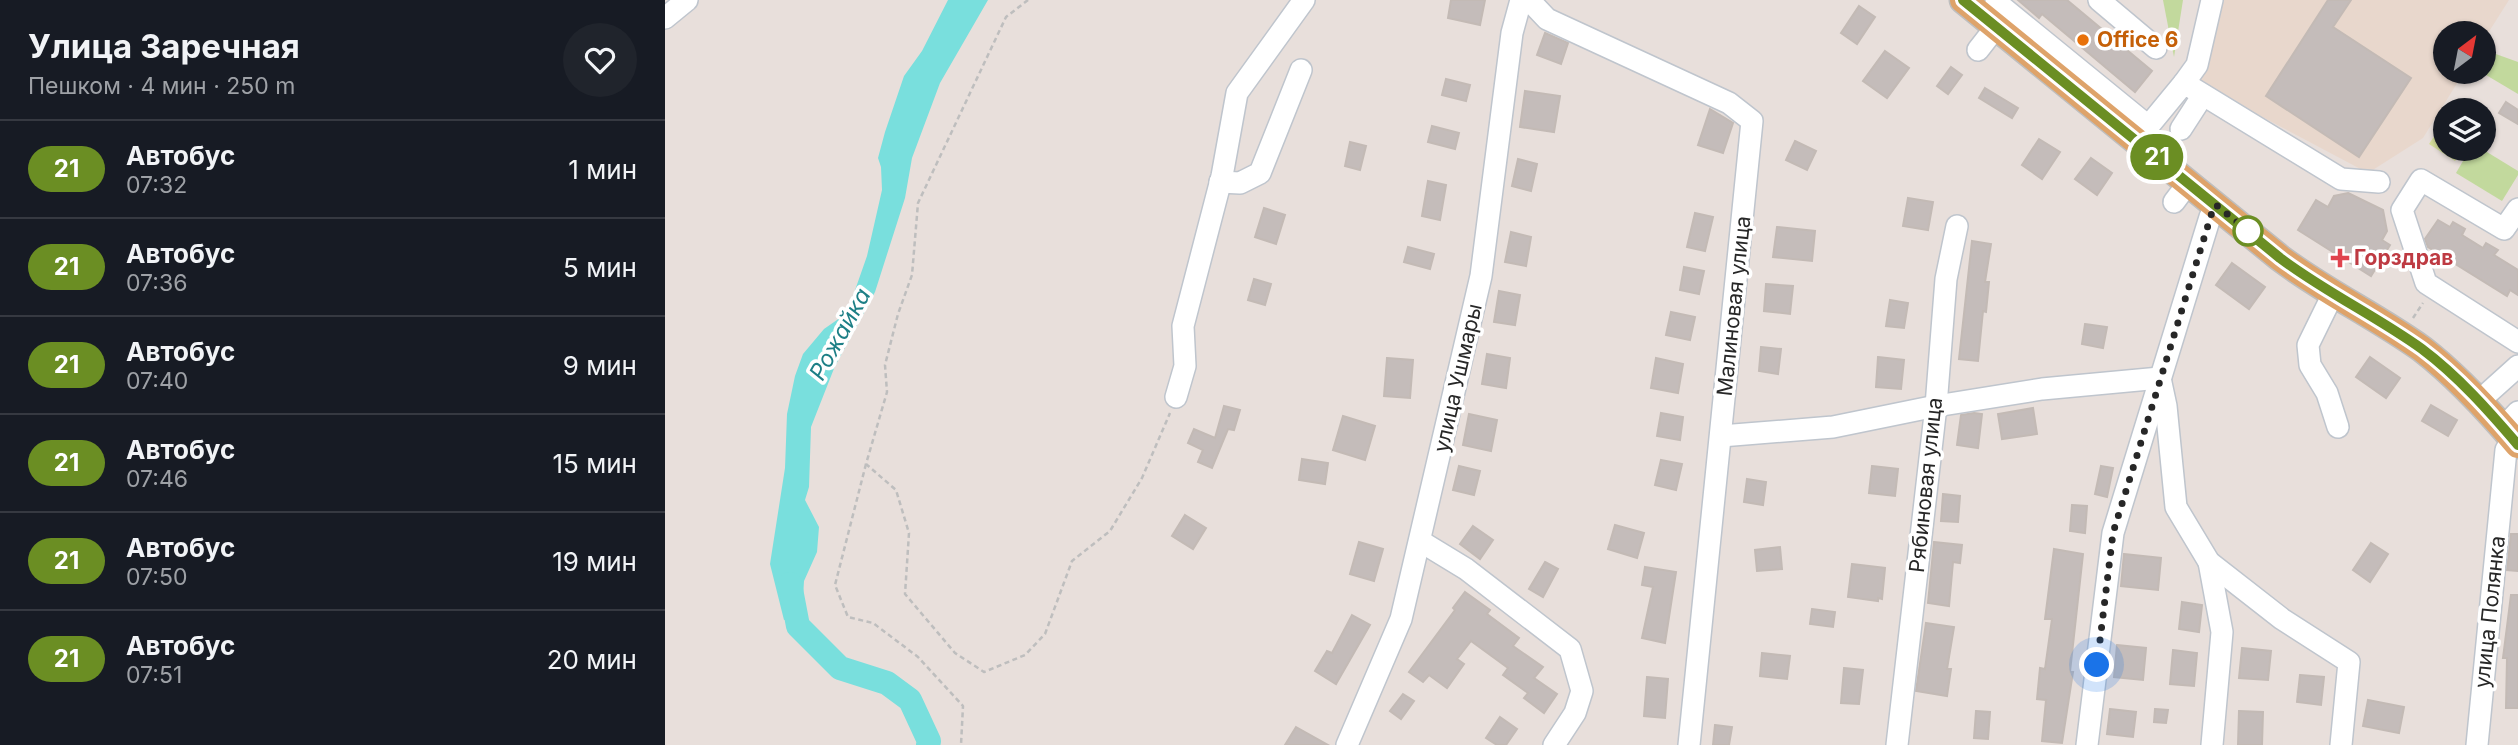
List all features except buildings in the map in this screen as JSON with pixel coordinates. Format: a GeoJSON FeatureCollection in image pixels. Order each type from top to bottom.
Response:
{"type":"FeatureCollection","features":[{"type":"Feature","properties":{"kind":"main road"},"geometry":{"type":"LineString","coordinates":[[1963,0],[1993,12],[2142,133],[2181,192],[2216,205],[2280,258],[2421,349],[2513,431]]}},
{"type":"Feature","properties":{"kind":"street"},"geometry":{"type":"LineString","coordinates":[[665,18],[687,0]]}},
{"type":"Feature","properties":{"kind":"street"},"geometry":{"type":"LineString","coordinates":[[1176,397],[1185,366],[1183,326],[1220,182],[1237,93],[1304,0]]}},
{"type":"Feature","properties":{"kind":"street","name":"улица Ушмары"},"geometry":{"type":"LineString","coordinates":[[1347,745],[1401,620],[1420,541],[1481,276],[1511,33],[1521,0]]}},
{"type":"Feature","properties":{"kind":"street","name":"Малиновая улица"},"geometry":{"type":"LineString","coordinates":[[1529,0],[1547,19],[1729,103],[1752,121],[1689,745]]}},
{"type":"Feature","properties":{"kind":"street"},"geometry":{"type":"LineString","coordinates":[[2099,0],[2156,48]]}},
{"type":"Feature","properties":{"kind":"street"},"geometry":{"type":"LineString","coordinates":[[2142,133],[2197,65],[2212,0]]}},
{"type":"Feature","properties":{"kind":"street"},"geometry":{"type":"LineString","coordinates":[[1978,50],[1993,12]]}},
{"type":"Feature","properties":{"kind":"street"},"geometry":{"type":"LineString","coordinates":[[1220,182],[1240,183],[1260,173],[1300,70]]}},
{"type":"Feature","properties":{"kind":"street"},"geometry":{"type":"LineString","coordinates":[[2184,83],[2341,179],[2379,182]]}},
{"type":"Feature","properties":{"kind":"street"},"geometry":{"type":"LineString","coordinates":[[2181,129],[2203,95]]}},
{"type":"Feature","properties":{"kind":"street"},"geometry":{"type":"LineString","coordinates":[[2518,209],[2504,229],[2421,180],[2402,210],[2426,283],[2518,342]]}},
{"type":"Feature","properties":{"kind":"street"},"geometry":{"type":"LineString","coordinates":[[2087,745],[2113,533],[2210,217],[2216,205]]}},
{"type":"Feature","properties":{"kind":"street","name":"Рябиновая улица"},"geometry":{"type":"LineString","coordinates":[[1897,745],[1936,405],[1946,279],[1957,226]]}},
{"type":"Feature","properties":{"kind":"street"},"geometry":{"type":"LineString","coordinates":[[2333,294],[2308,345],[2310,365],[2327,393],[2338,426]]}},
{"type":"Feature","properties":{"kind":"street"},"geometry":{"type":"LineString","coordinates":[[2478,401],[2518,366]]}},
{"type":"Feature","properties":{"kind":"street"},"geometry":{"type":"LineString","coordinates":[[1721,436],[1833,427],[1936,405],[2042,390],[2160,378]]}},
{"type":"Feature","properties":{"kind":"street"},"geometry":{"type":"LineString","coordinates":[[2160,378],[2166,406],[2176,507],[2209,562],[2222,632],[2212,745]]}},
{"type":"Feature","properties":{"kind":"street","name":"улица Полянка"},"geometry":{"type":"LineString","coordinates":[[2477,745],[2506,450],[2513,431]]}},
{"type":"Feature","properties":{"kind":"street"},"geometry":{"type":"LineString","coordinates":[[1420,541],[1466,569],[1570,649],[1582,691],[1575,713],[1554,745]]}},
{"type":"Feature","properties":{"kind":"street"},"geometry":{"type":"LineString","coordinates":[[2209,562],[2282,619],[2349,662],[2341,745]]}},
{"type":"Feature","properties":{"kind":"path"},"geometry":{"type":"LineString","coordinates":[[961,745],[963,706],[918,657],[873,623],[848,617],[835,585],[887,392],[885,366],[898,314],[912,275],[918,203],[1006,17],[1028,0]]}},
{"type":"Feature","properties":{"kind":"path"},"geometry":{"type":"LineString","coordinates":[[2408,327],[2432,287]]}},
{"type":"Feature","properties":{"kind":"path"},"geometry":{"type":"LineString","coordinates":[[866,464],[896,490],[909,533],[905,594],[955,653],[984,672],[1025,655],[1045,634],[1072,561],[1110,531],[1142,478],[1176,397]]}},
{"type":"Feature","properties":{"kind":"shaded area"},"geometry":{"type":"Polygon","coordinates":[[[2223,0],[2509,0],[2496,21],[2433,21],[2433,84],[2457,84],[2448,98],[2433,98],[2433,122],[2423,138],[2368,173],[2200,84],[2223,0]]]}},
{"type":"Feature","properties":{"kind":"green space"},"geometry":{"type":"Polygon","coordinates":[[[2163,0],[2183,0],[2174,57],[2163,0]]]}},
{"type":"Feature","properties":{"kind":"green space"},"geometry":{"type":"Polygon","coordinates":[[[2496,54],[2518,62],[2518,94],[2496,81],[2496,54]]]}},
{"type":"Feature","properties":{"kind":"green space"},"geometry":{"type":"Polygon","coordinates":[[[2496,158],[2518,171],[2518,175],[2502,201],[2456,173],[2463,161],[2496,161],[2496,158]]]}},
{"type":"Feature","properties":{"kind":"water"},"geometry":{"type":"Polygon","coordinates":[[[948,0],[988,0],[940,83],[912,158],[905,198],[875,292],[835,366],[811,427],[809,487],[805,500],[819,527],[817,552],[804,581],[802,615],[784,620],[770,564],[785,468],[787,414],[795,376],[803,354],[824,329],[847,313],[867,256],[882,190],[878,158],[885,132],[904,76],[922,51],[948,0]]]}},
{"type":"Feature","properties":{"kind":"waterway","name":"Рожайка"},"geometry":{"type":"LineString","coordinates":[[790,584],[798,626],[840,668],[887,683],[910,700],[929,741],[928,745]]}},
{"type":"Feature","properties":{"kind":"bus line","name":"21"},"geometry":{"type":"LineString","coordinates":[[1963,0],[2280,258],[2430,356],[2466,389],[2518,445]]}},
{"type":"Feature","properties":{"kind":"place","name":"Office 6"},"geometry":{"type":"Point","coordinates":[2083,40]}},
{"type":"Feature","properties":{"kind":"place","name":"Горздрав"},"geometry":{"type":"Point","coordinates":[2340,258]}},
{"type":"Feature","properties":{"kind":"route"},"geometry":{"type":"LineString","coordinates":[[2097,665],[2113,533],[2213,209],[2216,205],[2248,231]]}}]}
